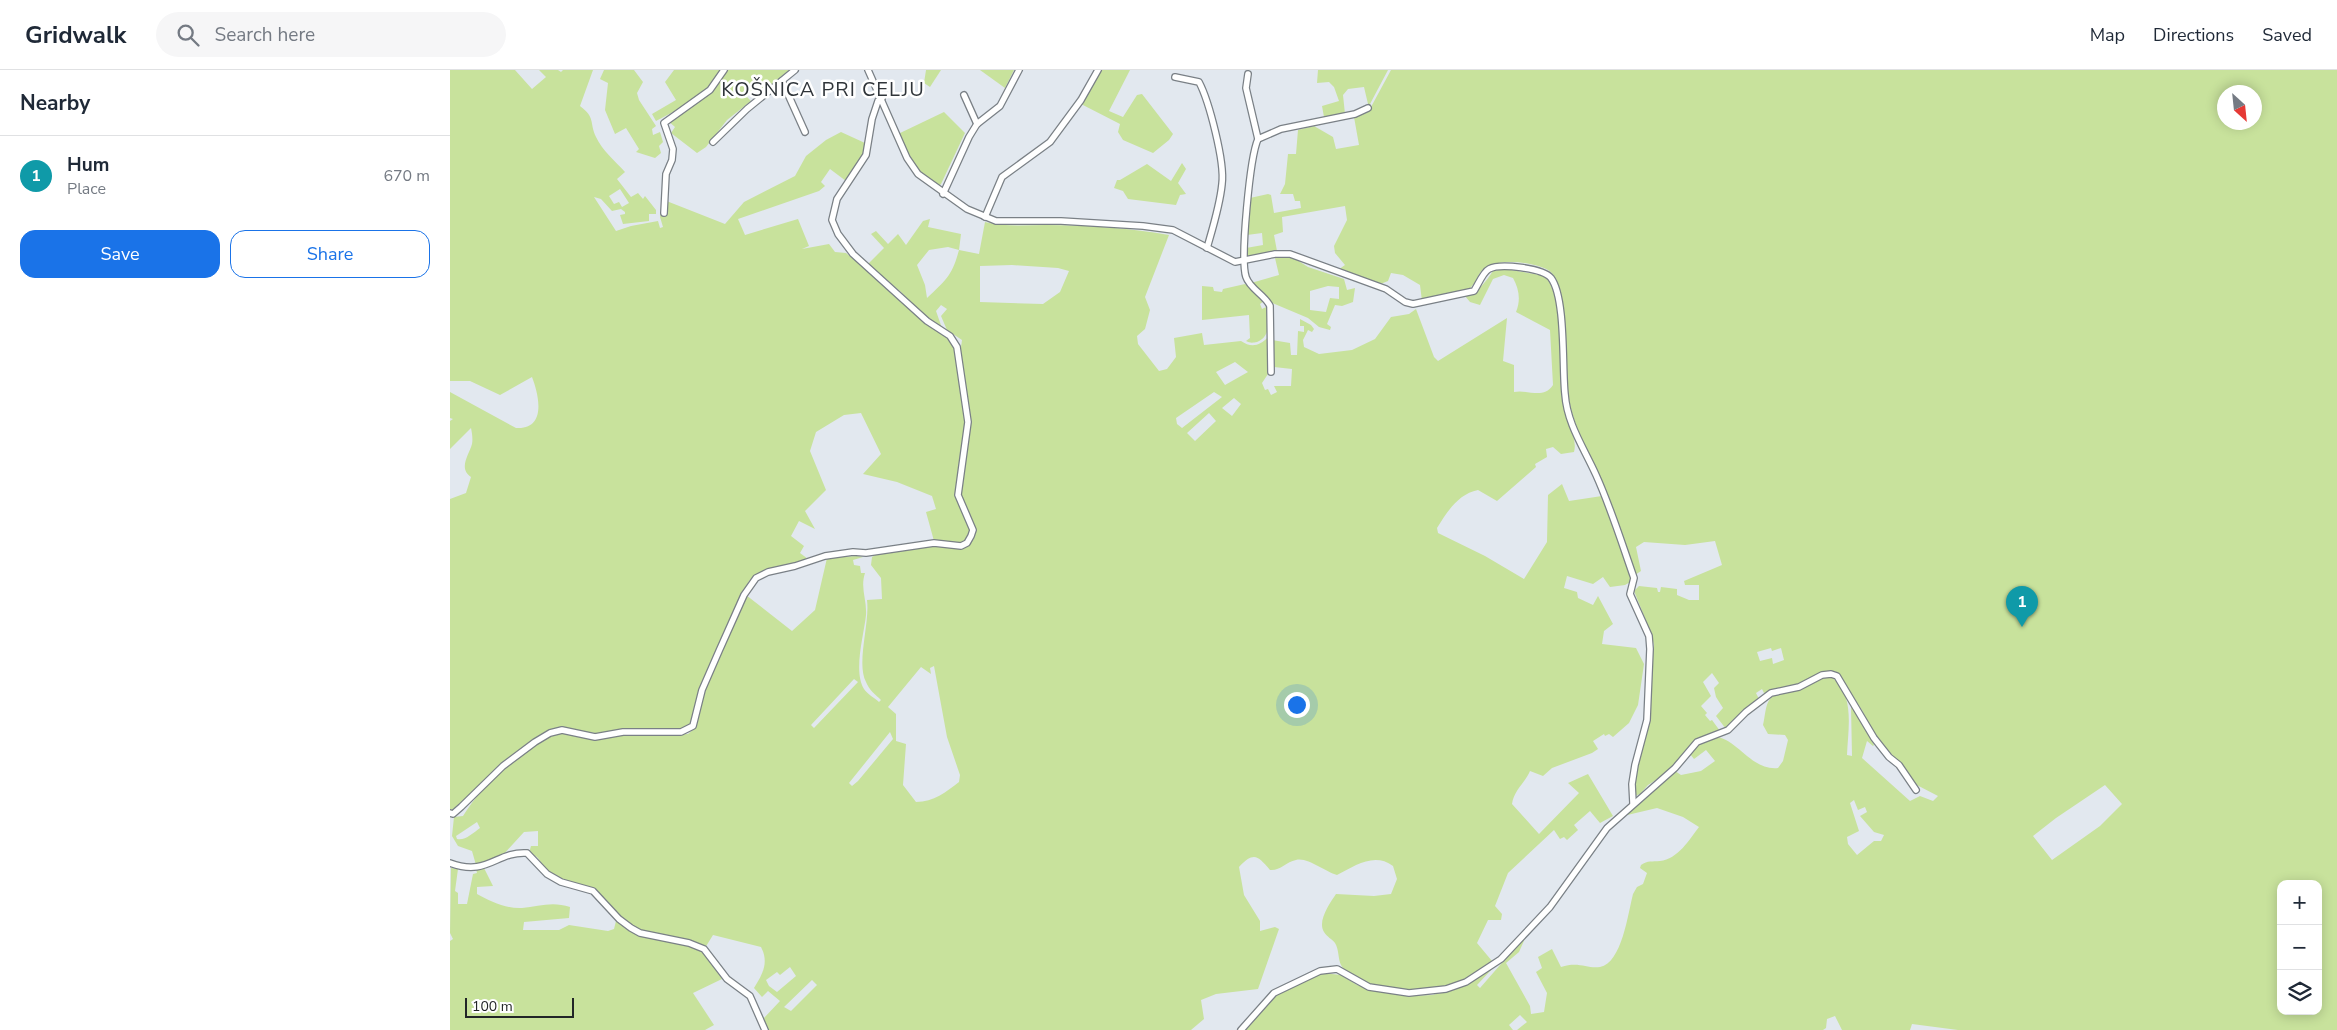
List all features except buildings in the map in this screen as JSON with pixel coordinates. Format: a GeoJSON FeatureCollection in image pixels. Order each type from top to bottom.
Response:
{"type":"FeatureCollection","features":[{"type":"Feature","properties":{"kind":"street"},"geometry":{"type":"LineString","coordinates":[[664,213],[666,174],[672,160],[673,149],[664,124],[710,90],[724,70]]}},
{"type":"Feature","properties":{"kind":"street"},"geometry":{"type":"LineString","coordinates":[[713,142],[747,109],[794,70]]}},
{"type":"Feature","properties":{"kind":"street"},"geometry":{"type":"LineString","coordinates":[[868,70],[907,158],[918,174],[967,210],[996,221],[1061,221],[1143,226],[1173,230],[1235,262],[1244,262],[1275,254],[1290,254],[1386,289],[1404,302],[1419,303],[1474,290],[1487,271],[1498,267],[1526,268],[1545,273],[1551,277],[1555,286],[1565,354],[1564,394],[1570,418],[1596,475],[1634,578],[1630,594],[1649,636],[1648,720],[1635,765],[1632,784],[1633,803]]}},
{"type":"Feature","properties":{"kind":"street"},"geometry":{"type":"LineString","coordinates":[[943,194],[977,124],[1000,106],[1019,70]]}},
{"type":"Feature","properties":{"kind":"street"},"geometry":{"type":"LineString","coordinates":[[985,217],[1002,177],[1050,142],[1081,100],[1098,70]]}},
{"type":"Feature","properties":{"kind":"street"},"geometry":{"type":"LineString","coordinates":[[1248,74],[1246,88],[1258,139],[1255,147],[1250,184],[1244,262],[1246,276],[1250,284],[1270,306],[1271,372]]}},
{"type":"Feature","properties":{"kind":"street"},"geometry":{"type":"LineString","coordinates":[[1175,77],[1199,82],[1204,91],[1218,147],[1223,182],[1207,248]]}},
{"type":"Feature","properties":{"kind":"street"},"geometry":{"type":"LineString","coordinates":[[782,81],[805,132]]}},
{"type":"Feature","properties":{"kind":"street"},"geometry":{"type":"LineString","coordinates":[[964,95],[977,124]]}},
{"type":"Feature","properties":{"kind":"street"},"geometry":{"type":"LineString","coordinates":[[450,813],[453,814],[461,807],[516,755],[550,733],[562,730],[595,737],[623,732],[680,732],[693,726],[702,690],[744,594],[756,578],[768,572],[796,566],[825,556],[853,552],[866,553],[934,543],[961,546],[971,536],[973,530],[958,495],[968,422],[957,347],[950,336],[927,321],[853,254],[838,234],[832,220],[837,199],[866,155],[872,119],[878,101],[882,98]]}},
{"type":"Feature","properties":{"kind":"street"},"geometry":{"type":"LineString","coordinates":[[1258,139],[1281,129],[1355,114],[1368,108]]}},
{"type":"Feature","properties":{"kind":"street"},"geometry":{"type":"LineString","coordinates":[[1241,1030],[1274,993],[1320,971],[1337,969],[1369,987],[1409,993],[1446,989],[1466,982],[1501,958],[1550,907],[1607,828],[1633,803],[1675,768],[1697,742],[1728,730],[1762,699],[1781,690],[1799,687],[1816,677],[1830,674],[1837,676],[1874,738],[1889,757],[1900,765],[1916,790]]}},
{"type":"Feature","properties":{"kind":"street"},"geometry":{"type":"LineString","coordinates":[[450,863],[467,868],[485,866],[506,855],[527,853],[547,874],[561,882],[593,891],[620,919],[640,933],[704,949],[727,979],[750,996],[762,1018],[765,1030]]}},
{"type":"Feature","properties":{"kind":"green space"},"geometry":{"type":"Polygon","coordinates":[[[450,70],[515,70],[532,89],[546,77],[539,70],[558,70],[561,72],[563,70],[593,70],[580,106],[590,117],[596,137],[602,146],[625,172],[617,179],[631,197],[638,193],[643,199],[645,196],[656,210],[656,214],[649,214],[649,221],[623,224],[620,215],[625,214],[625,212],[621,209],[612,211],[601,199],[594,197],[616,231],[658,221],[660,228],[663,227],[660,217],[664,200],[725,224],[744,202],[795,176],[806,156],[826,140],[841,132],[865,143],[864,152],[846,181],[830,169],[821,182],[825,186],[819,191],[738,219],[745,235],[798,219],[809,246],[802,249],[829,244],[835,252],[846,253],[948,338],[954,348],[967,422],[956,497],[971,532],[964,541],[956,544],[934,541],[926,512],[936,509],[932,496],[897,482],[863,474],[881,454],[861,413],[844,415],[816,432],[810,451],[826,490],[805,511],[815,529],[799,521],[791,536],[804,546],[800,553],[808,559],[758,574],[749,581],[699,689],[691,724],[684,728],[603,734],[556,728],[520,749],[495,769],[459,807],[450,810],[450,499],[466,493],[471,477],[465,470],[465,466],[472,440],[471,428],[450,449],[450,421],[453,419],[450,418],[450,392],[516,428],[526,427],[533,423],[537,417],[538,402],[532,377],[500,395],[470,381],[450,381],[450,70]],[[620,189],[609,196],[614,204],[619,202],[622,207],[629,203],[620,189]]]}},
{"type":"Feature","properties":{"kind":"green space"},"geometry":{"type":"Polygon","coordinates":[[[604,70],[634,70],[643,82],[637,93],[639,100],[656,126],[652,129],[653,135],[660,132],[663,142],[659,146],[661,153],[655,158],[636,152],[639,149],[626,128],[615,134],[605,110],[608,83],[600,79],[604,70]]]}},
{"type":"Feature","properties":{"kind":"green space"},"geometry":{"type":"Polygon","coordinates":[[[674,70],[722,70],[705,91],[692,102],[656,121],[652,114],[676,100],[665,82],[674,70]]]}},
{"type":"Feature","properties":{"kind":"green space"},"geometry":{"type":"Polygon","coordinates":[[[725,70],[789,70],[757,97],[751,93],[747,97],[751,101],[727,120],[706,147],[697,153],[671,133],[675,127],[667,120],[695,103],[725,70]]]}},
{"type":"Feature","properties":{"kind":"green space"},"geometry":{"type":"Polygon","coordinates":[[[926,70],[941,70],[930,87],[924,83],[926,70]]]}},
{"type":"Feature","properties":{"kind":"green space"},"geometry":{"type":"Polygon","coordinates":[[[980,70],[1014,70],[1005,88],[980,70]]]}},
{"type":"Feature","properties":{"kind":"green space"},"geometry":{"type":"Polygon","coordinates":[[[1098,70],[1130,70],[1109,111],[1123,117],[1137,95],[1142,94],[1173,134],[1169,140],[1153,153],[1123,140],[1118,132],[1120,124],[1081,104],[1098,70]]]}},
{"type":"Feature","properties":{"kind":"green space"},"geometry":{"type":"Polygon","coordinates":[[[1318,70],[1388,70],[1370,104],[1368,104],[1364,87],[1348,89],[1343,95],[1345,114],[1324,117],[1322,106],[1339,101],[1334,87],[1329,82],[1317,83],[1318,70]]]}},
{"type":"Feature","properties":{"kind":"green space"},"geometry":{"type":"Polygon","coordinates":[[[1391,70],[2337,70],[2337,1030],[1958,1030],[1912,1024],[1910,1030],[1842,1030],[1835,1016],[1827,1019],[1826,1028],[1823,1030],[1517,1030],[1527,1022],[1520,1015],[1509,1025],[1513,1030],[1244,1030],[1277,995],[1296,984],[1323,973],[1341,975],[1357,985],[1371,989],[1412,996],[1432,995],[1454,990],[1493,968],[1477,985],[1480,988],[1527,934],[1519,952],[1506,963],[1530,1006],[1531,1014],[1544,1012],[1547,993],[1536,972],[1542,968],[1538,957],[1552,949],[1561,967],[1578,965],[1600,967],[1608,963],[1614,957],[1623,936],[1633,894],[1637,887],[1643,884],[1647,873],[1640,868],[1641,865],[1672,857],[1678,853],[1699,827],[1683,817],[1657,808],[1623,816],[1675,771],[1681,775],[1701,771],[1715,761],[1706,750],[1694,759],[1690,754],[1703,742],[1714,737],[1724,739],[1765,767],[1778,768],[1783,761],[1788,740],[1785,735],[1768,734],[1763,725],[1766,708],[1774,695],[1800,684],[1819,679],[1833,678],[1840,685],[1845,694],[1849,714],[1847,755],[1852,756],[1851,706],[1854,705],[1874,745],[1867,741],[1862,758],[1910,801],[1920,796],[1933,801],[1938,796],[1911,782],[1904,767],[1875,737],[1862,710],[1837,672],[1825,671],[1799,684],[1764,693],[1762,689],[1756,693],[1759,699],[1726,729],[1716,716],[1723,708],[1716,697],[1714,688],[1719,683],[1712,673],[1703,682],[1711,696],[1701,706],[1707,713],[1705,715],[1710,721],[1712,720],[1720,731],[1697,739],[1667,773],[1635,796],[1634,785],[1637,767],[1650,721],[1651,665],[1654,645],[1634,591],[1639,586],[1657,588],[1658,592],[1660,592],[1661,587],[1677,589],[1677,595],[1689,600],[1699,600],[1699,585],[1685,585],[1684,581],[1722,565],[1715,541],[1685,545],[1644,542],[1636,547],[1641,571],[1635,575],[1612,511],[1578,431],[1570,407],[1563,308],[1555,278],[1548,270],[1526,263],[1499,263],[1485,268],[1471,287],[1464,292],[1453,296],[1422,301],[1420,285],[1403,275],[1391,273],[1388,281],[1378,285],[1338,270],[1345,265],[1335,253],[1334,246],[1347,220],[1345,206],[1282,217],[1283,232],[1274,235],[1277,251],[1246,257],[1246,248],[1263,245],[1262,233],[1247,235],[1250,198],[1271,195],[1274,213],[1301,208],[1300,201],[1295,201],[1293,194],[1280,194],[1285,184],[1288,154],[1296,154],[1298,130],[1314,126],[1333,137],[1336,149],[1359,145],[1354,117],[1366,113],[1391,70]],[[1771,648],[1757,652],[1760,661],[1772,658],[1773,664],[1784,660],[1781,648],[1772,651],[1771,648]],[[2105,785],[2033,836],[2052,860],[2100,826],[2122,804],[2105,785]],[[1854,800],[1850,803],[1859,831],[1847,837],[1848,844],[1857,855],[1874,841],[1881,841],[1884,835],[1874,832],[1860,816],[1867,812],[1865,807],[1858,810],[1854,800]]]}},
{"type":"Feature","properties":{"kind":"green space"},"geometry":{"type":"Polygon","coordinates":[[[944,112],[965,133],[938,187],[917,169],[898,134],[944,112]]]}},
{"type":"Feature","properties":{"kind":"green space"},"geometry":{"type":"Polygon","coordinates":[[[1182,163],[1186,169],[1178,183],[1186,194],[1180,195],[1176,205],[1128,199],[1123,191],[1114,188],[1117,180],[1147,164],[1171,181],[1182,163]]]}},
{"type":"Feature","properties":{"kind":"green space"},"geometry":{"type":"Polygon","coordinates":[[[930,219],[928,227],[961,234],[959,250],[979,254],[985,222],[1008,225],[1108,227],[1169,235],[1145,297],[1150,310],[1145,329],[1137,336],[1138,344],[1159,371],[1167,369],[1176,357],[1174,338],[1202,333],[1204,345],[1241,341],[1255,345],[1268,337],[1268,374],[1262,383],[1265,390],[1268,389],[1271,395],[1277,392],[1274,386],[1291,386],[1292,369],[1274,367],[1272,364],[1272,340],[1290,343],[1291,355],[1297,355],[1298,331],[1304,332],[1304,326],[1300,326],[1300,319],[1311,325],[1314,329],[1312,332],[1308,330],[1303,340],[1304,347],[1319,354],[1352,350],[1375,339],[1391,317],[1409,314],[1416,309],[1434,357],[1438,361],[1507,318],[1503,361],[1514,365],[1514,392],[1545,392],[1553,385],[1550,330],[1516,312],[1519,295],[1513,278],[1504,275],[1493,279],[1480,305],[1470,302],[1465,296],[1481,286],[1493,271],[1505,269],[1546,276],[1553,290],[1560,322],[1562,389],[1565,410],[1573,435],[1574,452],[1561,454],[1553,447],[1546,449],[1547,457],[1535,464],[1536,467],[1497,501],[1478,490],[1465,495],[1454,504],[1445,516],[1437,528],[1438,533],[1485,556],[1524,579],[1547,542],[1548,495],[1562,484],[1569,501],[1602,496],[1632,581],[1625,585],[1610,587],[1603,577],[1593,584],[1567,576],[1564,588],[1577,592],[1578,598],[1593,605],[1598,596],[1613,624],[1604,631],[1602,644],[1636,648],[1644,664],[1638,705],[1629,723],[1613,737],[1609,734],[1605,736],[1604,734],[1593,741],[1598,749],[1592,753],[1552,768],[1543,776],[1530,771],[1515,795],[1512,804],[1539,834],[1579,793],[1568,783],[1588,774],[1613,816],[1600,823],[1590,811],[1574,825],[1578,830],[1567,840],[1564,837],[1560,839],[1554,830],[1508,873],[1495,906],[1502,914],[1501,920],[1488,920],[1477,943],[1492,961],[1463,980],[1441,988],[1426,990],[1393,989],[1361,982],[1349,975],[1341,965],[1336,945],[1322,928],[1323,918],[1336,894],[1374,896],[1391,894],[1397,879],[1393,866],[1379,860],[1372,860],[1337,875],[1301,860],[1292,861],[1277,869],[1270,870],[1262,861],[1252,857],[1239,867],[1244,895],[1260,921],[1260,931],[1275,927],[1279,929],[1258,989],[1216,994],[1201,1000],[1204,1019],[1191,1030],[767,1030],[764,1018],[780,1001],[768,991],[762,997],[754,988],[765,963],[761,947],[713,935],[705,948],[639,930],[622,918],[595,891],[573,885],[549,873],[537,857],[529,853],[531,846],[538,846],[538,831],[524,832],[502,856],[476,865],[472,851],[458,846],[452,836],[454,817],[463,816],[491,780],[517,756],[544,739],[562,733],[591,739],[618,735],[688,734],[695,728],[704,691],[746,595],[792,631],[815,610],[827,558],[863,557],[853,560],[854,565],[860,566],[861,573],[865,573],[863,584],[866,615],[859,673],[865,691],[879,702],[881,700],[867,685],[862,664],[867,620],[867,600],[882,599],[881,578],[871,565],[872,557],[877,554],[930,545],[959,549],[974,539],[975,530],[959,495],[967,444],[960,354],[962,340],[947,330],[941,316],[947,309],[941,305],[936,311],[942,328],[927,319],[901,292],[868,264],[884,248],[871,234],[876,231],[888,244],[898,234],[906,245],[923,221],[930,219]],[[948,247],[929,250],[917,265],[925,285],[927,298],[948,277],[959,250],[948,247]],[[1012,265],[980,266],[980,302],[1043,304],[1060,292],[1069,271],[1058,268],[1012,265]],[[1235,362],[1216,372],[1225,385],[1248,372],[1235,362]],[[1214,392],[1176,418],[1177,424],[1182,428],[1222,397],[1214,392]],[[1234,398],[1222,408],[1232,416],[1241,404],[1234,398]],[[1209,413],[1187,433],[1195,441],[1216,421],[1209,413]],[[934,666],[930,668],[931,674],[921,667],[888,707],[896,714],[896,741],[906,744],[903,785],[916,802],[922,802],[944,793],[959,782],[960,775],[947,737],[934,666]],[[854,679],[811,725],[814,728],[858,682],[854,679]],[[890,732],[849,783],[852,786],[893,739],[890,732]],[[477,822],[456,836],[457,839],[466,838],[480,828],[477,822]],[[790,967],[780,975],[777,972],[766,980],[769,986],[777,992],[796,976],[790,967]],[[812,980],[784,1007],[791,1011],[817,985],[812,980]]]}},
{"type":"Feature","properties":{"kind":"green space"},"geometry":{"type":"Polygon","coordinates":[[[1287,257],[1297,260],[1308,267],[1344,279],[1347,290],[1355,288],[1353,302],[1342,306],[1335,305],[1327,324],[1331,327],[1330,330],[1319,327],[1308,318],[1270,302],[1251,283],[1279,275],[1275,258],[1287,257]],[[1328,286],[1310,291],[1310,310],[1326,312],[1330,298],[1339,299],[1339,287],[1328,286]]]}},
{"type":"Feature","properties":{"kind":"green space"},"geometry":{"type":"Polygon","coordinates":[[[1245,284],[1264,301],[1260,304],[1262,309],[1268,306],[1267,332],[1262,339],[1251,343],[1246,341],[1250,338],[1249,315],[1202,320],[1202,286],[1213,287],[1214,291],[1222,292],[1223,289],[1245,284]]]}},
{"type":"Feature","properties":{"kind":"green space"},"geometry":{"type":"Polygon","coordinates":[[[451,868],[458,869],[455,891],[458,893],[458,904],[467,904],[473,874],[477,873],[476,869],[484,868],[493,886],[477,887],[477,894],[493,902],[516,908],[552,904],[570,907],[569,918],[524,922],[523,930],[559,930],[569,925],[608,931],[614,929],[616,921],[641,936],[686,945],[702,951],[710,959],[722,979],[693,993],[714,1025],[705,1030],[450,1030],[450,941],[453,939],[450,933],[451,868]]]}},
{"type":"Feature","properties":{"kind":"place","name":"Hum"},"geometry":{"type":"Point","coordinates":[2022,627]}},
{"type":"Feature","properties":{"kind":"district","name":"KOŠNICA PRI CELJU"},"geometry":{"type":"Point","coordinates":[823,89]}}]}
